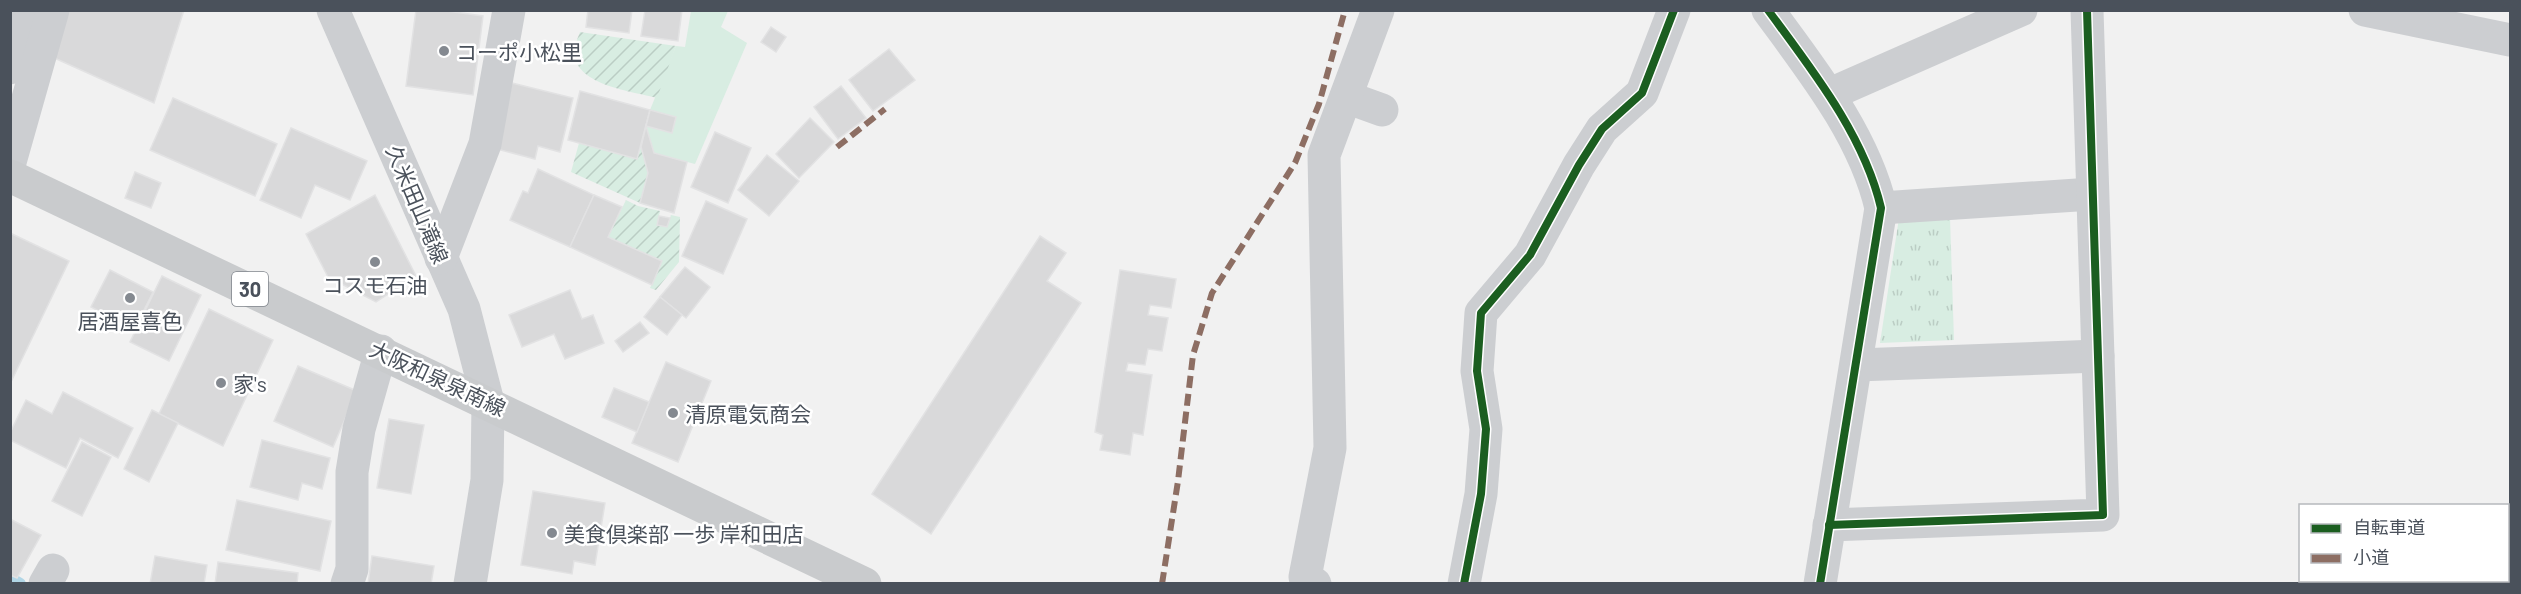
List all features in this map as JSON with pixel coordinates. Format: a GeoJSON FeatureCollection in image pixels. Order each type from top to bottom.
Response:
{"type":"FeatureCollection","features":[{"type":"Feature","properties":{"kind":"main road","name":"大阪和泉泉南線"},"geometry":{"type":"LineString","coordinates":[[10,176],[488,402],[859,582]]}},
{"type":"Feature","properties":{"kind":"street"},"geometry":{"type":"LineString","coordinates":[[10,68],[26,10]]}},
{"type":"Feature","properties":{"kind":"street"},"geometry":{"type":"LineString","coordinates":[[10,162],[53,10]]}},
{"type":"Feature","properties":{"kind":"street","name":"久米田山滝線"},"geometry":{"type":"LineString","coordinates":[[333,10],[464,309],[488,402],[487,480],[470,584]]}},
{"type":"Feature","properties":{"kind":"street"},"geometry":{"type":"LineString","coordinates":[[441,258],[485,144],[509,10]]}},
{"type":"Feature","properties":{"kind":"street"},"geometry":{"type":"LineString","coordinates":[[1315,584],[1305,577],[1330,448],[1324,155],[1378,10]]}},
{"type":"Feature","properties":{"kind":"street"},"geometry":{"type":"LineString","coordinates":[[1464,584],[1481,494],[1486,429],[1477,371],[1481,313],[1530,255],[1579,165],[1602,129],[1642,93],[1674,10]]}},
{"type":"Feature","properties":{"kind":"street"},"geometry":{"type":"LineString","coordinates":[[1768,10],[1830,94],[1875,182],[1881,208],[1820,584]]}},
{"type":"Feature","properties":{"kind":"street"},"geometry":{"type":"LineString","coordinates":[[1830,94],[2021,10]]}},
{"type":"Feature","properties":{"kind":"street"},"geometry":{"type":"LineString","coordinates":[[1829,525],[2103,515],[2087,10]]}},
{"type":"Feature","properties":{"kind":"street"},"geometry":{"type":"LineString","coordinates":[[2366,10],[2511,40]]}},
{"type":"Feature","properties":{"kind":"street"},"geometry":{"type":"LineString","coordinates":[[1346,97],[1383,110]]}},
{"type":"Feature","properties":{"kind":"street"},"geometry":{"type":"LineString","coordinates":[[1881,208],[2092,194]]}},
{"type":"Feature","properties":{"kind":"street"},"geometry":{"type":"LineString","coordinates":[[347,584],[352,569],[352,471],[359,429],[381,351]]}},
{"type":"Feature","properties":{"kind":"street"},"geometry":{"type":"LineString","coordinates":[[1857,365],[2098,356]]}},
{"type":"Feature","properties":{"kind":"green space"},"geometry":{"type":"Polygon","coordinates":[[[691,11],[728,11],[721,27],[747,43],[695,164],[654,153],[646,126],[672,133],[676,117],[650,110],[676,46],[685,47],[691,11]]]}},
{"type":"Feature","properties":{"kind":"green space"},"geometry":{"type":"Polygon","coordinates":[[[580,32],[676,46],[657,98],[608,85],[585,73],[578,65],[574,54],[580,32]]]}},
{"type":"Feature","properties":{"kind":"green space"},"geometry":{"type":"Polygon","coordinates":[[[579,143],[637,159],[641,147],[648,173],[640,203],[571,172],[579,143]]]}},
{"type":"Feature","properties":{"kind":"green space"},"geometry":{"type":"Polygon","coordinates":[[[626,200],[638,206],[660,211],[657,225],[667,227],[671,215],[680,217],[679,262],[656,290],[650,288],[662,261],[608,237],[626,200]]]}},
{"type":"Feature","properties":{"kind":"green space"},"geometry":{"type":"Polygon","coordinates":[[[1950,217],[1954,340],[1880,343],[1899,218],[1950,217]]]}},
{"type":"Feature","properties":{"kind":"building"},"geometry":{"type":"Polygon","coordinates":[[[63,10],[184,10],[154,103],[50,56],[63,10]]]}},
{"type":"Feature","properties":{"kind":"building","name":"コーポ小松里"},"geometry":{"type":"Polygon","coordinates":[[[416,10],[440,10],[483,16],[473,95],[406,86],[416,10]]]}},
{"type":"Feature","properties":{"kind":"building"},"geometry":{"type":"Polygon","coordinates":[[[588,10],[632,10],[629,33],[586,27],[588,10]]]}},
{"type":"Feature","properties":{"kind":"building"},"geometry":{"type":"Polygon","coordinates":[[[645,10],[682,10],[678,41],[641,36],[645,10]]]}},
{"type":"Feature","properties":{"kind":"building"},"geometry":{"type":"Polygon","coordinates":[[[771,27],[786,37],[776,52],[761,42],[771,27]]]}},
{"type":"Feature","properties":{"kind":"building"},"geometry":{"type":"Polygon","coordinates":[[[889,49],[915,80],[873,111],[849,80],[889,49]]]}},
{"type":"Feature","properties":{"kind":"building"},"geometry":{"type":"Polygon","coordinates":[[[512,83],[573,98],[560,152],[538,146],[535,159],[497,149],[512,83]]]}},
{"type":"Feature","properties":{"kind":"building"},"geometry":{"type":"Polygon","coordinates":[[[841,86],[866,118],[838,139],[814,107],[841,86]]]}},
{"type":"Feature","properties":{"kind":"building"},"geometry":{"type":"Polygon","coordinates":[[[580,91],[650,110],[637,159],[568,140],[580,91]]]}},
{"type":"Feature","properties":{"kind":"building"},"geometry":{"type":"Polygon","coordinates":[[[173,98],[277,144],[255,196],[150,150],[173,98]]]}},
{"type":"Feature","properties":{"kind":"building"},"geometry":{"type":"Polygon","coordinates":[[[650,110],[676,117],[672,133],[646,126],[650,110]]]}},
{"type":"Feature","properties":{"kind":"building"},"geometry":{"type":"Polygon","coordinates":[[[810,118],[834,142],[799,178],[776,154],[810,118]]]}},
{"type":"Feature","properties":{"kind":"building"},"geometry":{"type":"Polygon","coordinates":[[[646,126],[654,153],[687,162],[674,213],[640,203],[648,173],[641,147],[646,126]]]}},
{"type":"Feature","properties":{"kind":"building"},"geometry":{"type":"Polygon","coordinates":[[[291,128],[367,161],[350,200],[315,185],[301,218],[260,200],[291,128]]]}},
{"type":"Feature","properties":{"kind":"building"},"geometry":{"type":"Polygon","coordinates":[[[715,132],[751,148],[728,203],[691,187],[715,132]]]}},
{"type":"Feature","properties":{"kind":"building"},"geometry":{"type":"Polygon","coordinates":[[[767,155],[799,181],[769,216],[738,190],[767,155]]]}},
{"type":"Feature","properties":{"kind":"building"},"geometry":{"type":"Polygon","coordinates":[[[538,169],[594,195],[570,247],[510,220],[523,191],[528,193],[538,169]]]}},
{"type":"Feature","properties":{"kind":"building"},"geometry":{"type":"Polygon","coordinates":[[[135,172],[161,183],[151,208],[125,198],[135,172]]]}},
{"type":"Feature","properties":{"kind":"building"},"geometry":{"type":"Polygon","coordinates":[[[375,195],[416,276],[376,302],[328,277],[306,234],[375,195]]]}},
{"type":"Feature","properties":{"kind":"building"},"geometry":{"type":"Polygon","coordinates":[[[594,195],[622,207],[608,237],[662,261],[652,285],[570,247],[594,195]]]}},
{"type":"Feature","properties":{"kind":"building"},"geometry":{"type":"Polygon","coordinates":[[[706,201],[747,219],[723,274],[682,256],[706,201]]]}},
{"type":"Feature","properties":{"kind":"building"},"geometry":{"type":"Polygon","coordinates":[[[659,216],[670,218],[667,227],[657,225],[659,216]]]}},
{"type":"Feature","properties":{"kind":"building"},"geometry":{"type":"Polygon","coordinates":[[[10,233],[69,261],[10,384],[10,233]]]}},
{"type":"Feature","properties":{"kind":"building"},"geometry":{"type":"Polygon","coordinates":[[[1040,236],[1066,253],[1047,281],[1081,303],[931,534],[872,494],[1040,236]]]}},
{"type":"Feature","properties":{"kind":"building"},"geometry":{"type":"Polygon","coordinates":[[[685,267],[710,287],[686,318],[660,297],[685,267]]]}},
{"type":"Feature","properties":{"kind":"building"},"geometry":{"type":"Polygon","coordinates":[[[110,270],[153,292],[134,330],[91,307],[110,270]]]}},
{"type":"Feature","properties":{"kind":"building"},"geometry":{"type":"Polygon","coordinates":[[[1120,270],[1176,279],[1171,308],[1150,305],[1148,315],[1168,318],[1162,351],[1148,349],[1145,365],[1128,363],[1126,371],[1152,375],[1143,435],[1133,433],[1130,455],[1100,450],[1103,435],[1095,432],[1120,270]]]}},
{"type":"Feature","properties":{"kind":"building"},"geometry":{"type":"Polygon","coordinates":[[[162,276],[201,295],[169,361],[130,342],[162,276]]]}},
{"type":"Feature","properties":{"kind":"building"},"geometry":{"type":"Polygon","coordinates":[[[570,290],[582,319],[593,315],[604,343],[565,359],[554,334],[522,347],[509,315],[570,290]]]}},
{"type":"Feature","properties":{"kind":"building"},"geometry":{"type":"Polygon","coordinates":[[[660,297],[682,315],[667,335],[644,317],[660,297]]]}},
{"type":"Feature","properties":{"kind":"building"},"geometry":{"type":"Polygon","coordinates":[[[209,309],[273,340],[223,446],[159,414],[209,309]]]}},
{"type":"Feature","properties":{"kind":"building"},"geometry":{"type":"Polygon","coordinates":[[[640,322],[649,333],[623,352],[615,341],[640,322]]]}},
{"type":"Feature","properties":{"kind":"building"},"geometry":{"type":"Polygon","coordinates":[[[666,362],[711,381],[678,462],[632,443],[666,362]]]}},
{"type":"Feature","properties":{"kind":"building"},"geometry":{"type":"Polygon","coordinates":[[[298,366],[357,391],[333,447],[274,421],[298,366]]]}},
{"type":"Feature","properties":{"kind":"building"},"geometry":{"type":"Polygon","coordinates":[[[614,388],[649,402],[637,432],[602,417],[614,388]]]}},
{"type":"Feature","properties":{"kind":"building"},"geometry":{"type":"Polygon","coordinates":[[[63,392],[133,428],[118,458],[80,438],[66,468],[10,440],[10,433],[26,400],[52,414],[63,392]]]}},
{"type":"Feature","properties":{"kind":"building"},"geometry":{"type":"Polygon","coordinates":[[[152,410],[178,423],[149,482],[124,469],[152,410]]]}},
{"type":"Feature","properties":{"kind":"building"},"geometry":{"type":"Polygon","coordinates":[[[389,419],[424,425],[411,494],[377,488],[389,419]]]}},
{"type":"Feature","properties":{"kind":"building"},"geometry":{"type":"Polygon","coordinates":[[[262,440],[330,458],[322,489],[302,483],[298,500],[250,487],[262,440]]]}},
{"type":"Feature","properties":{"kind":"building"},"geometry":{"type":"Polygon","coordinates":[[[82,442],[111,457],[82,516],[52,501],[82,442]]]}},
{"type":"Feature","properties":{"kind":"building"},"geometry":{"type":"Polygon","coordinates":[[[533,491],[605,503],[595,565],[574,561],[572,574],[521,565],[533,491]]]}},
{"type":"Feature","properties":{"kind":"building"},"geometry":{"type":"Polygon","coordinates":[[[237,500],[331,521],[320,571],[226,550],[237,500]]]}},
{"type":"Feature","properties":{"kind":"building"},"geometry":{"type":"Polygon","coordinates":[[[10,519],[41,535],[17,578],[10,575],[10,519]]]}},
{"type":"Feature","properties":{"kind":"building"},"geometry":{"type":"Polygon","coordinates":[[[155,556],[207,565],[204,584],[150,584],[155,556]]]}},
{"type":"Feature","properties":{"kind":"building"},"geometry":{"type":"Polygon","coordinates":[[[372,556],[434,566],[431,584],[368,584],[372,556]]]}},
{"type":"Feature","properties":{"kind":"building"},"geometry":{"type":"Polygon","coordinates":[[[218,562],[298,573],[297,584],[215,584],[218,562]]]}},
{"type":"Feature","properties":{"kind":"waterway"},"geometry":{"type":"LineString","coordinates":[[10,578],[20,584]]}},
{"type":"Feature","properties":{"kind":"marked path"},"geometry":{"type":"LineString","coordinates":[[1162,584],[1178,481],[1193,355],[1212,293],[1295,163],[1319,104],[1345,10]]}},
{"type":"Feature","properties":{"kind":"marked path"},"geometry":{"type":"LineString","coordinates":[[837,147],[885,109]]}},
{"type":"Feature","properties":{"kind":"cycle path"},"geometry":{"type":"LineString","coordinates":[[1464,584],[1481,494],[1486,429],[1477,371],[1481,313],[1530,255],[1579,165],[1602,129],[1642,93],[1674,10]]}},
{"type":"Feature","properties":{"kind":"cycle path"},"geometry":{"type":"LineString","coordinates":[[1768,10],[1835,104],[1862,155],[1881,208],[1820,584]]}},
{"type":"Feature","properties":{"kind":"cycle path"},"geometry":{"type":"LineString","coordinates":[[1829,525],[2103,515],[2087,10]]}},
{"type":"Feature","properties":{"kind":"place","name":"コーポ小松里"},"geometry":{"type":"Point","coordinates":[444,51]}},
{"type":"Feature","properties":{"kind":"place","name":"コスモ石油"},"geometry":{"type":"Point","coordinates":[375,262]}},
{"type":"Feature","properties":{"kind":"place","name":"居酒屋喜色"},"geometry":{"type":"Point","coordinates":[130,298]}},
{"type":"Feature","properties":{"kind":"place","name":"家's"},"geometry":{"type":"Point","coordinates":[221,383]}},
{"type":"Feature","properties":{"kind":"place","name":"清原電気商会"},"geometry":{"type":"Point","coordinates":[673,413]}},
{"type":"Feature","properties":{"kind":"place","name":"美食倶楽部 一歩 岸和田店"},"geometry":{"type":"Point","coordinates":[552,533]}}]}
